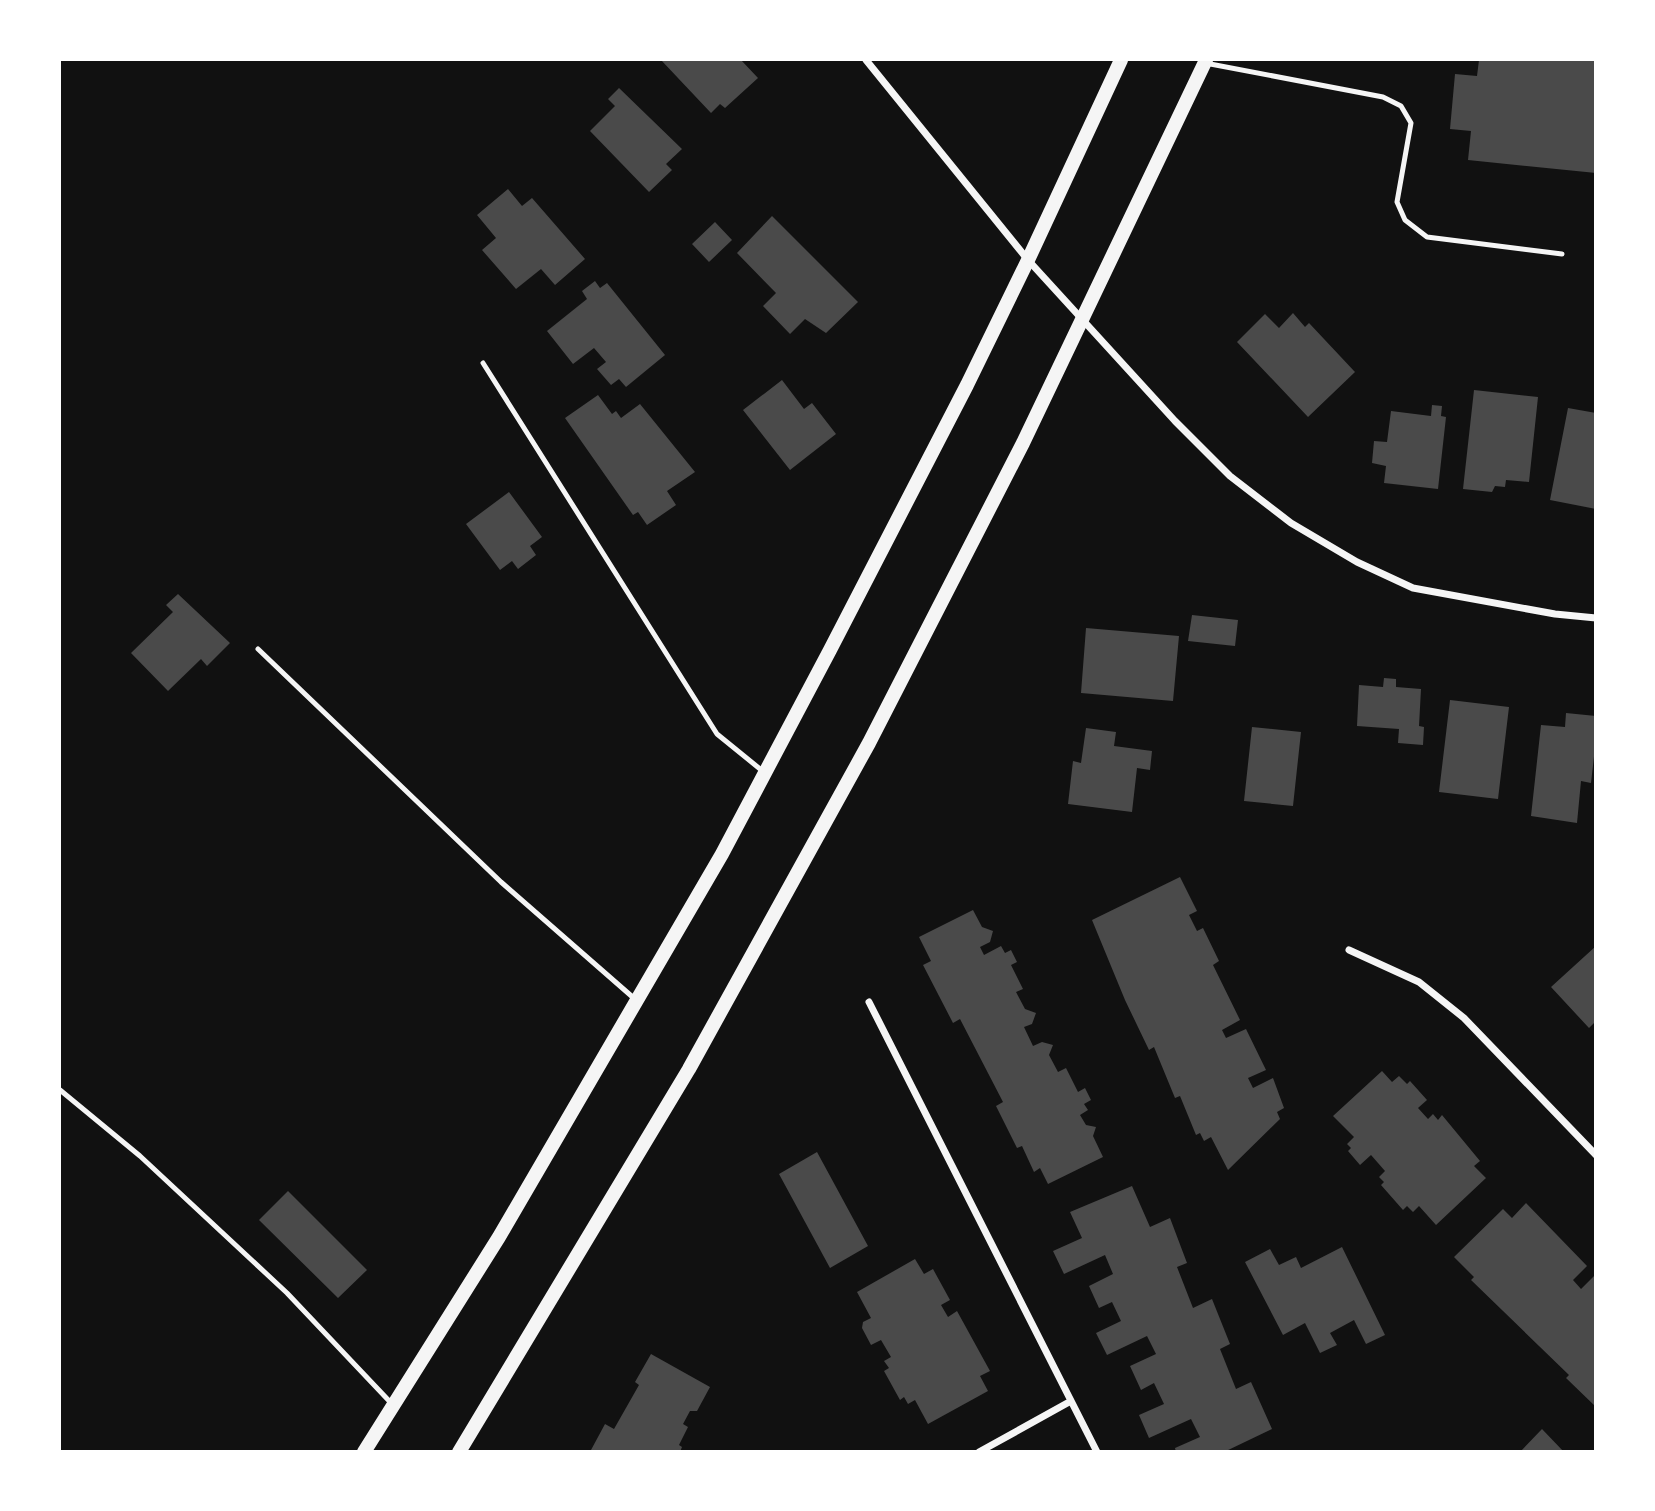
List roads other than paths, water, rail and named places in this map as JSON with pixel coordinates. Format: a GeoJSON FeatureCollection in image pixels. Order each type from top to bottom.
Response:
{"type":"FeatureCollection","features":[{"type":"Feature","properties":{"kind":"main road"},"geometry":{"type":"LineString","coordinates":[[364,1451],[499,1237],[722,854],[967,385],[1121,60]]}},
{"type":"Feature","properties":{"kind":"main road"},"geometry":{"type":"LineString","coordinates":[[459,1451],[689,1069],[838,802],[950,587],[1083,320],[1206,61]]}},
{"type":"Feature","properties":{"kind":"street"},"geometry":{"type":"LineString","coordinates":[[866,60],[1028,260],[1175,421],[1230,476],[1291,523],[1357,562],[1413,588],[1555,614],[1595,618]]}},
{"type":"Feature","properties":{"kind":"street"},"geometry":{"type":"LineString","coordinates":[[1349,950],[1419,982],[1464,1018],[1595,1155]]}},
{"type":"Feature","properties":{"kind":"street"},"geometry":{"type":"LineString","coordinates":[[869,1002],[1097,1451]]}},
{"type":"Feature","properties":{"kind":"street"},"geometry":{"type":"LineString","coordinates":[[979,1451],[1072,1401]]}},
{"type":"Feature","properties":{"kind":"lane"},"geometry":{"type":"LineString","coordinates":[[1206,61],[1383,97],[1401,106],[1411,123],[1397,202],[1405,220],[1427,237],[1562,254]]}},
{"type":"Feature","properties":{"kind":"lane"},"geometry":{"type":"LineString","coordinates":[[483,363],[717,734],[765,773]]}},
{"type":"Feature","properties":{"kind":"lane"},"geometry":{"type":"LineString","coordinates":[[258,649],[501,882],[636,1000]]}},
{"type":"Feature","properties":{"kind":"lane"},"geometry":{"type":"LineString","coordinates":[[60,1090],[140,1156],[287,1293],[393,1405]]}}]}
